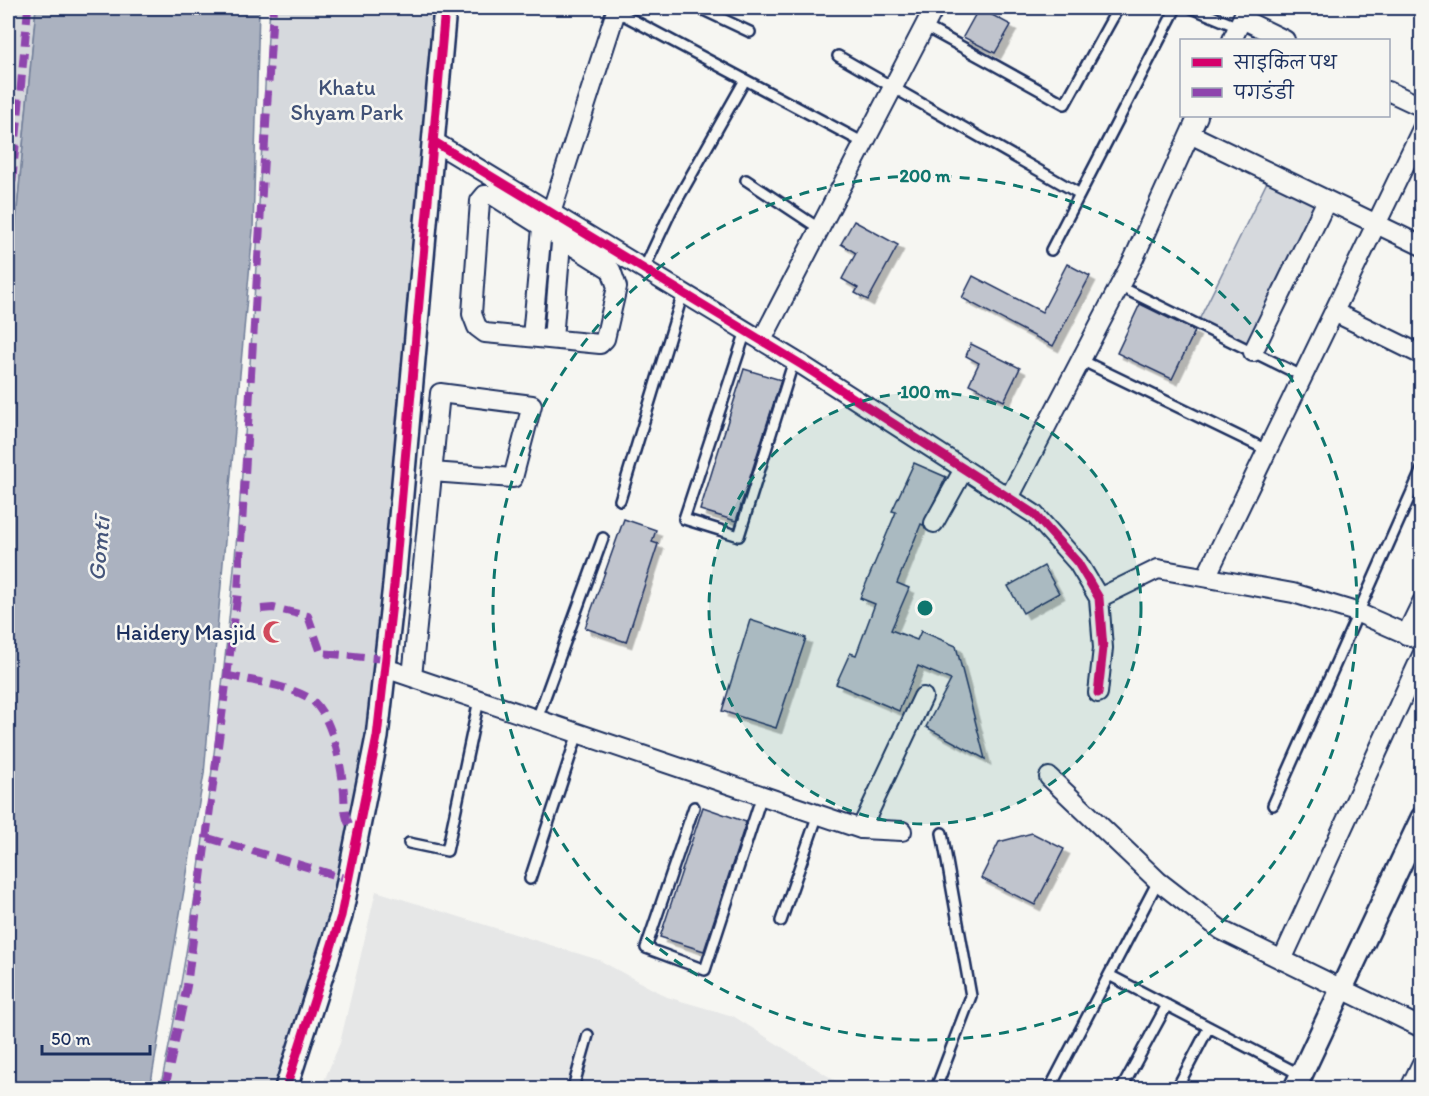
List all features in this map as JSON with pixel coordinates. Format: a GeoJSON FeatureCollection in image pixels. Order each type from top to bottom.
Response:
{"type":"FeatureCollection","features":[{"type":"Feature","properties":{"kind":"street"},"geometry":{"type":"LineString","coordinates":[[286,1089],[341,916],[377,736],[445,8]]}},
{"type":"Feature","properties":{"kind":"street"},"geometry":{"type":"LineString","coordinates":[[532,338],[550,217],[616,9]]}},
{"type":"Feature","properties":{"kind":"street"},"geometry":{"type":"LineString","coordinates":[[762,340],[894,85],[928,13]]}},
{"type":"Feature","properties":{"kind":"street"},"geometry":{"type":"LineString","coordinates":[[1240,24],[1282,39]]}},
{"type":"Feature","properties":{"kind":"street"},"geometry":{"type":"LineString","coordinates":[[1390,91],[1422,107]]}},
{"type":"Feature","properties":{"kind":"street"},"geometry":{"type":"LineString","coordinates":[[1009,498],[1119,286],[1198,117]]}},
{"type":"Feature","properties":{"kind":"street"},"geometry":{"type":"LineString","coordinates":[[1206,577],[1422,129]]}},
{"type":"Feature","properties":{"kind":"street"},"geometry":{"type":"LineString","coordinates":[[1190,134],[1422,246]]}},
{"type":"Feature","properties":{"kind":"street"},"geometry":{"type":"LineString","coordinates":[[434,141],[550,217],[644,269],[794,360],[1009,498],[1041,522],[1078,563],[1099,598],[1103,648],[1098,693]]}},
{"type":"Feature","properties":{"kind":"street"},"geometry":{"type":"LineString","coordinates":[[553,339],[561,239],[550,217],[492,195],[485,195],[480,201],[472,314],[477,327],[485,333],[600,344],[606,339],[617,287],[611,270],[561,239]]}},
{"type":"Feature","properties":{"kind":"street"},"geometry":{"type":"LineString","coordinates":[[1253,352],[1327,200]]}},
{"type":"Feature","properties":{"kind":"street"},"geometry":{"type":"LineString","coordinates":[[1334,312],[1422,355]]}},
{"type":"Feature","properties":{"kind":"street"},"geometry":{"type":"LineString","coordinates":[[411,677],[440,393],[532,405],[513,478],[432,472]]}},
{"type":"Feature","properties":{"kind":"street"},"geometry":{"type":"LineString","coordinates":[[934,523],[964,469]]}},
{"type":"Feature","properties":{"kind":"street"},"geometry":{"type":"LineString","coordinates":[[1099,598],[1158,569],[1293,593],[1356,612],[1414,638],[1422,602]]}},
{"type":"Feature","properties":{"kind":"street"},"geometry":{"type":"LineString","coordinates":[[1282,960],[1422,655]]}},
{"type":"Feature","properties":{"kind":"street"},"geometry":{"type":"LineString","coordinates":[[384,668],[861,829],[902,831]]}},
{"type":"Feature","properties":{"kind":"street"},"geometry":{"type":"LineString","coordinates":[[861,829],[923,697]]}},
{"type":"Feature","properties":{"kind":"street"},"geometry":{"type":"LineString","coordinates":[[1049,777],[1158,881],[1221,930],[1422,1028]]}},
{"type":"Feature","properties":{"kind":"street"},"geometry":{"type":"LineString","coordinates":[[1298,1082],[1422,818]]}},
{"type":"Feature","properties":{"kind":"street"},"geometry":{"type":"LineString","coordinates":[[1410,1089],[1422,1063]]}},
{"type":"Feature","properties":{"kind":"lane"},"geometry":{"type":"LineString","coordinates":[[699,8],[750,32]]}},
{"type":"Feature","properties":{"kind":"lane"},"geometry":{"type":"LineString","coordinates":[[928,13],[1065,104],[1118,8]]}},
{"type":"Feature","properties":{"kind":"lane"},"geometry":{"type":"LineString","coordinates":[[1051,250],[1176,8]]}},
{"type":"Feature","properties":{"kind":"lane"},"geometry":{"type":"LineString","coordinates":[[1192,8],[1240,24]]}},
{"type":"Feature","properties":{"kind":"lane"},"geometry":{"type":"LineString","coordinates":[[616,9],[864,143]]}},
{"type":"Feature","properties":{"kind":"lane"},"geometry":{"type":"LineString","coordinates":[[838,56],[894,85],[1080,194]]}},
{"type":"Feature","properties":{"kind":"lane"},"geometry":{"type":"LineString","coordinates":[[644,269],[671,211],[746,80]]}},
{"type":"Feature","properties":{"kind":"lane"},"geometry":{"type":"LineString","coordinates":[[746,180],[820,228]]}},
{"type":"Feature","properties":{"kind":"lane"},"geometry":{"type":"LineString","coordinates":[[1119,286],[1302,376]]}},
{"type":"Feature","properties":{"kind":"lane"},"geometry":{"type":"LineString","coordinates":[[620,500],[683,293]]}},
{"type":"Feature","properties":{"kind":"lane"},"geometry":{"type":"LineString","coordinates":[[746,331],[684,519],[739,536],[794,360]]}},
{"type":"Feature","properties":{"kind":"lane"},"geometry":{"type":"LineString","coordinates":[[1080,360],[1267,450]]}},
{"type":"Feature","properties":{"kind":"lane"},"geometry":{"type":"LineString","coordinates":[[1273,805],[1356,612],[1422,469]]}},
{"type":"Feature","properties":{"kind":"lane"},"geometry":{"type":"LineString","coordinates":[[537,719],[603,538]]}},
{"type":"Feature","properties":{"kind":"lane"},"geometry":{"type":"LineString","coordinates":[[409,843],[447,851],[479,699]]}},
{"type":"Feature","properties":{"kind":"lane"},"geometry":{"type":"LineString","coordinates":[[530,879],[578,733]]}},
{"type":"Feature","properties":{"kind":"lane"},"geometry":{"type":"LineString","coordinates":[[694,807],[646,948],[705,970],[762,795]]}},
{"type":"Feature","properties":{"kind":"lane"},"geometry":{"type":"LineString","coordinates":[[781,921],[818,814]]}},
{"type":"Feature","properties":{"kind":"lane"},"geometry":{"type":"LineString","coordinates":[[936,1089],[971,996],[942,833]]}},
{"type":"Feature","properties":{"kind":"lane"},"geometry":{"type":"LineString","coordinates":[[1050,1089],[1158,881]]}},
{"type":"Feature","properties":{"kind":"lane"},"geometry":{"type":"LineString","coordinates":[[1109,975],[1209,1027],[1298,1082]]}},
{"type":"Feature","properties":{"kind":"lane"},"geometry":{"type":"LineString","coordinates":[[1122,1089],[1167,1005]]}},
{"type":"Feature","properties":{"kind":"lane"},"geometry":{"type":"LineString","coordinates":[[1177,1089],[1209,1027]]}},
{"type":"Feature","properties":{"kind":"lane"},"geometry":{"type":"LineString","coordinates":[[573,1089],[588,1035]]}},
{"type":"Feature","properties":{"kind":"shaded area"},"geometry":{"type":"Polygon","coordinates":[[[376,891],[599,960],[667,997],[733,1016],[847,1088],[321,1088],[340,1043],[376,891]]]}},
{"type":"Feature","properties":{"kind":"green space"},"geometry":{"type":"Polygon","coordinates":[[[8,8],[36,8],[8,306],[8,8]]]}},
{"type":"Feature","properties":{"kind":"green space","name":"Khatu Shyam Park"},"geometry":{"type":"Polygon","coordinates":[[[270,8],[439,8],[380,672],[334,920],[281,1088],[160,1088],[181,984],[198,878],[231,598],[248,388],[270,8]]]}},
{"type":"Feature","properties":{"kind":"green space"},"geometry":{"type":"Polygon","coordinates":[[[1268,180],[1320,206],[1251,345],[1199,320],[1268,180]]]}},
{"type":"Feature","properties":{"kind":"water","name":"Gomtī"},"geometry":{"type":"Polygon","coordinates":[[[36,8],[259,8],[253,230],[204,774],[150,1088],[8,1088],[8,306],[36,8]]]}},
{"type":"Feature","properties":{"kind":"building"},"geometry":{"type":"Polygon","coordinates":[[[979,8],[1011,25],[995,53],[963,37],[979,8]]]}},
{"type":"Feature","properties":{"kind":"building"},"geometry":{"type":"Polygon","coordinates":[[[854,221],[898,245],[868,300],[855,293],[858,288],[842,279],[856,253],[841,244],[854,221]]]}},
{"type":"Feature","properties":{"kind":"building"},"geometry":{"type":"Polygon","coordinates":[[[1067,264],[1090,276],[1053,346],[962,298],[973,276],[1042,312],[1067,264]]]}},
{"type":"Feature","properties":{"kind":"building"},"geometry":{"type":"Polygon","coordinates":[[[1140,304],[1195,331],[1172,379],[1117,353],[1140,304]]]}},
{"type":"Feature","properties":{"kind":"building"},"geometry":{"type":"Polygon","coordinates":[[[971,344],[1020,368],[1004,401],[969,384],[979,363],[966,356],[971,344]]]}},
{"type":"Feature","properties":{"kind":"building"},"geometry":{"type":"Polygon","coordinates":[[[744,369],[781,380],[736,521],[700,510],[744,369]]]}},
{"type":"Feature","properties":{"kind":"building"},"geometry":{"type":"Polygon","coordinates":[[[914,463],[946,477],[923,525],[921,524],[897,583],[909,588],[891,630],[917,640],[921,631],[956,646],[985,759],[926,727],[951,680],[918,666],[899,711],[836,684],[850,653],[856,655],[875,604],[860,598],[896,512],[892,511],[914,463]]]}},
{"type":"Feature","properties":{"kind":"building"},"geometry":{"type":"Polygon","coordinates":[[[624,519],[656,530],[652,542],[658,544],[626,642],[585,628],[624,519]]]}},
{"type":"Feature","properties":{"kind":"building"},"geometry":{"type":"Polygon","coordinates":[[[1044,566],[1059,593],[1023,613],[1008,586],[1044,566]]]}},
{"type":"Feature","properties":{"kind":"building"},"geometry":{"type":"Polygon","coordinates":[[[750,620],[806,638],[776,728],[722,711],[750,620]]]}},
{"type":"Feature","properties":{"kind":"building"},"geometry":{"type":"Polygon","coordinates":[[[703,807],[746,822],[704,951],[660,937],[703,807]]]}},
{"type":"Feature","properties":{"kind":"building"},"geometry":{"type":"Polygon","coordinates":[[[1032,833],[1064,849],[1035,905],[981,878],[999,842],[1032,833]]]}},
{"type":"Feature","properties":{"kind":"marked path"},"geometry":{"type":"LineString","coordinates":[[8,228],[28,8]]}},
{"type":"Feature","properties":{"kind":"marked path"},"geometry":{"type":"LineString","coordinates":[[165,1088],[187,986],[238,592],[273,8]]}},
{"type":"Feature","properties":{"kind":"marked path"},"geometry":{"type":"LineString","coordinates":[[261,609],[273,608],[308,616],[321,653],[385,659]]}},
{"type":"Feature","properties":{"kind":"marked path"},"geometry":{"type":"LineString","coordinates":[[226,675],[296,692],[306,696],[321,710],[339,758],[347,820],[357,834]]}},
{"type":"Feature","properties":{"kind":"marked path"},"geometry":{"type":"LineString","coordinates":[[208,838],[348,879]]}},
{"type":"Feature","properties":{"kind":"cycle path"},"geometry":{"type":"LineString","coordinates":[[286,1088],[341,916],[377,737],[394,585],[445,8]]}},
{"type":"Feature","properties":{"kind":"cycle path"},"geometry":{"type":"LineString","coordinates":[[433,141],[802,365],[1034,514],[1078,563],[1099,598],[1103,648],[1098,693]]}},
{"type":"Feature","properties":{"kind":"place","name":"Haidery Masjid"},"geometry":{"type":"Point","coordinates":[274,632]}}]}
